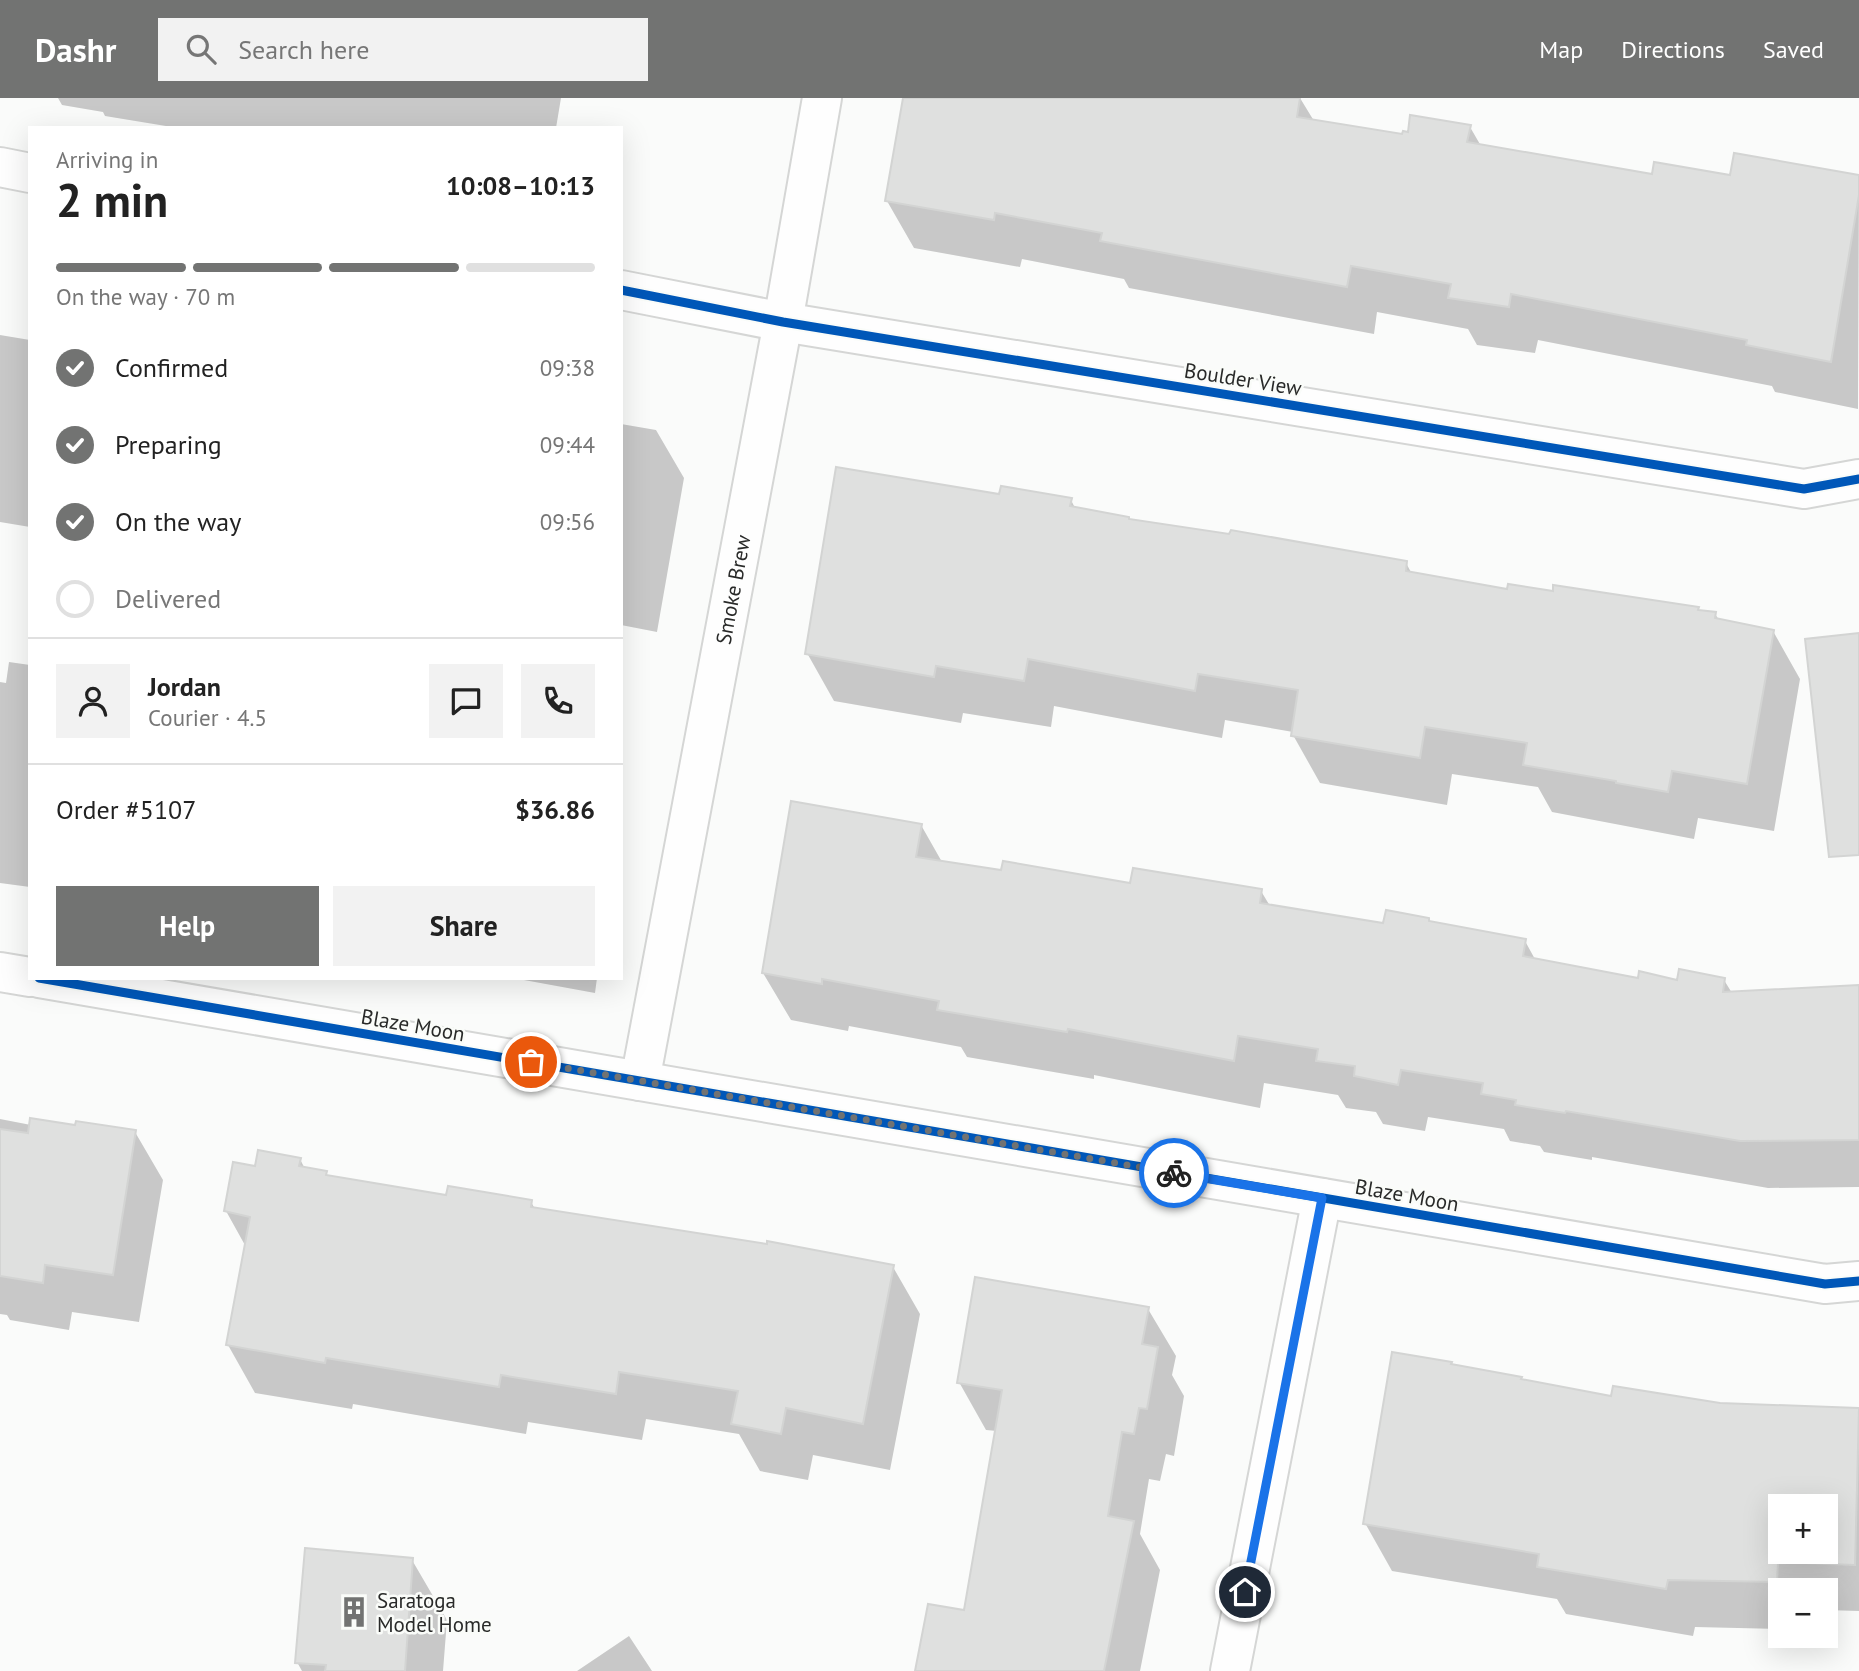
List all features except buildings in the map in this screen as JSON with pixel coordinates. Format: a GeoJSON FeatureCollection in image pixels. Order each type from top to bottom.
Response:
{"type":"FeatureCollection","features":[{"type":"Feature","properties":{"kind":"street","name":"Smoke Brew"},"geometry":{"type":"LineString","coordinates":[[640,1081],[783,322],[822,98]]}},
{"type":"Feature","properties":{"kind":"street"},"geometry":{"type":"LineString","coordinates":[[0,167],[28,173]]}},
{"type":"Feature","properties":{"kind":"street","name":"Boulder View"},"geometry":{"type":"LineString","coordinates":[[623,290],[783,322],[1804,489],[1859,479]]}},
{"type":"Feature","properties":{"kind":"street"},"geometry":{"type":"LineString","coordinates":[[0,972],[28,977]]}},
{"type":"Feature","properties":{"kind":"street","name":"Blaze Moon"},"geometry":{"type":"LineString","coordinates":[[51,980],[1825,1284],[1859,1281]]}},
{"type":"Feature","properties":{"kind":"street"},"geometry":{"type":"LineString","coordinates":[[1230,1671],[1322,1198]]}},
{"type":"Feature","properties":{"kind":"cycle path"},"geometry":{"type":"LineString","coordinates":[[623,290],[783,322],[1804,489],[1859,479]]}},
{"type":"Feature","properties":{"kind":"cycle path"},"geometry":{"type":"LineString","coordinates":[[51,980],[1825,1284],[1859,1281]]}},
{"type":"Feature","properties":{"kind":"way so far"},"geometry":{"type":"LineString","coordinates":[[531,1062],[1174,1173]]}},
{"type":"Feature","properties":{"kind":"place","name":"Saratoga Model Home"},"geometry":{"type":"Point","coordinates":[354,1612]}},
{"type":"Feature","properties":{"kind":"route"},"geometry":{"type":"LineString","coordinates":[[1174,1173],[1322,1198],[1245,1592]]}}]}
